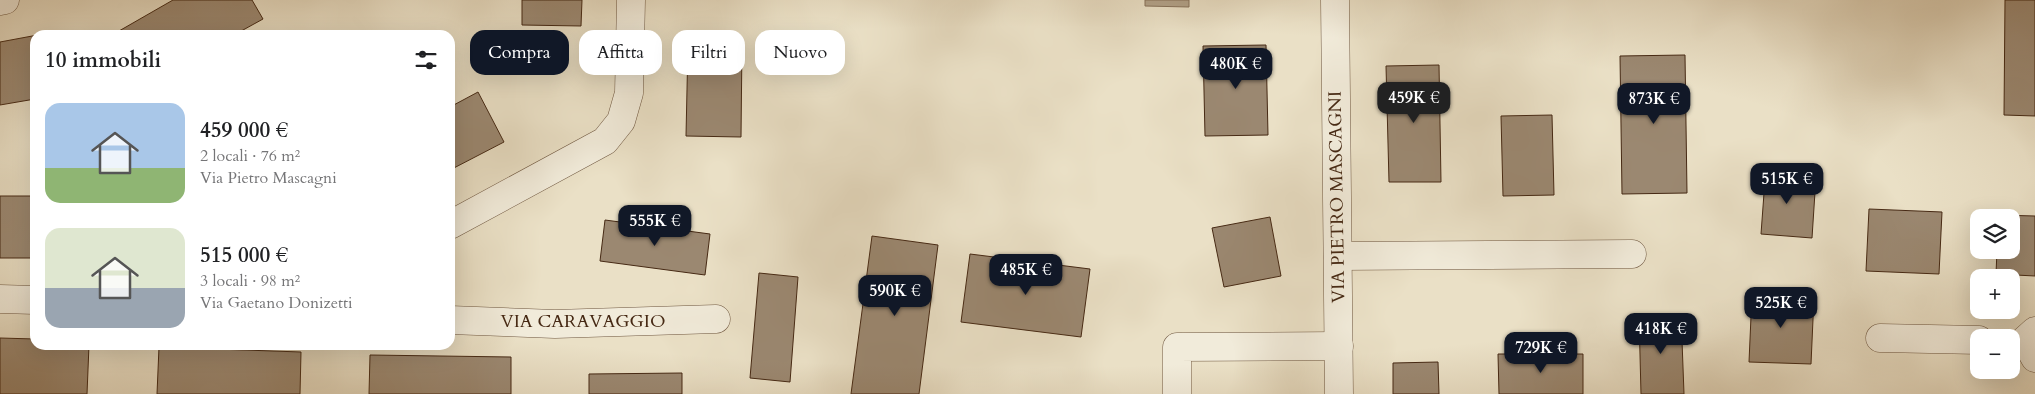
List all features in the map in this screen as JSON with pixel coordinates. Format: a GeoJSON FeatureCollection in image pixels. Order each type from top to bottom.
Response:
{"type":"FeatureCollection","features":[{"type":"Feature","properties":{"kind":"street"},"geometry":{"type":"LineString","coordinates":[[0,1],[5,0]]}},
{"type":"Feature","properties":{"kind":"street"},"geometry":{"type":"LineString","coordinates":[[455,222],[605,141],[621,122],[629,93],[631,0]]}},
{"type":"Feature","properties":{"kind":"street","name":"VIA PIETRO MASCAGNI"},"geometry":{"type":"LineString","coordinates":[[1335,0],[1339,394]]}},
{"type":"Feature","properties":{"kind":"street"},"geometry":{"type":"LineString","coordinates":[[1338,256],[1632,254]]}},
{"type":"Feature","properties":{"kind":"street"},"geometry":{"type":"LineString","coordinates":[[0,299],[30,300]]}},
{"type":"Feature","properties":{"kind":"street","name":"VIA CARAVAGGIO"},"geometry":{"type":"LineString","coordinates":[[455,320],[556,324],[716,318]]}},
{"type":"Feature","properties":{"kind":"street"},"geometry":{"type":"LineString","coordinates":[[1880,338],[1970,340]]}},
{"type":"Feature","properties":{"kind":"street"},"geometry":{"type":"LineString","coordinates":[[1177,394],[1177,347],[1339,346]]}},
{"type":"Feature","properties":{"kind":"shaded area"},"geometry":{"type":"Polygon","coordinates":[[[1145,0],[1189,0],[1189,7],[1145,6],[1145,0]]]}},
{"type":"Feature","properties":{"kind":"building"},"geometry":{"type":"Polygon","coordinates":[[[173,0],[252,0],[263,19],[243,30],[121,30],[173,0]]]}},
{"type":"Feature","properties":{"kind":"building"},"geometry":{"type":"Polygon","coordinates":[[[522,0],[582,0],[581,26],[522,25],[522,0]]]}},
{"type":"Feature","properties":{"kind":"building"},"geometry":{"type":"Polygon","coordinates":[[[2005,0],[2035,0],[2035,116],[2004,115],[2005,0]]]}},
{"type":"Feature","properties":{"kind":"building"},"geometry":{"type":"Polygon","coordinates":[[[30,36],[30,100],[0,105],[0,42],[30,36]]]}},
{"type":"Feature","properties":{"kind":"building"},"geometry":{"type":"Polygon","coordinates":[[[1266,45],[1268,135],[1205,136],[1203,46],[1266,45]]]}},
{"type":"Feature","properties":{"kind":"building"},"geometry":{"type":"Polygon","coordinates":[[[1685,55],[1687,193],[1622,194],[1620,56],[1685,55]]]}},
{"type":"Feature","properties":{"kind":"building"},"geometry":{"type":"Polygon","coordinates":[[[1439,65],[1441,182],[1389,182],[1386,66],[1439,65]]]}},
{"type":"Feature","properties":{"kind":"building"},"geometry":{"type":"Polygon","coordinates":[[[687,75],[742,75],[741,137],[686,136],[687,75]]]}},
{"type":"Feature","properties":{"kind":"building"},"geometry":{"type":"Polygon","coordinates":[[[478,92],[504,142],[455,167],[455,104],[478,92]]]}},
{"type":"Feature","properties":{"kind":"building"},"geometry":{"type":"Polygon","coordinates":[[[1552,115],[1554,195],[1503,196],[1501,116],[1552,115]]]}},
{"type":"Feature","properties":{"kind":"building"},"geometry":{"type":"Polygon","coordinates":[[[1766,166],[1799,169],[1797,191],[1815,192],[1812,238],[1761,234],[1766,166]]]}},
{"type":"Feature","properties":{"kind":"building"},"geometry":{"type":"Polygon","coordinates":[[[0,196],[30,196],[30,258],[0,258],[0,196]]]}},
{"type":"Feature","properties":{"kind":"building"},"geometry":{"type":"Polygon","coordinates":[[[1869,209],[1942,212],[1939,274],[1866,271],[1869,209]]]}},
{"type":"Feature","properties":{"kind":"building"},"geometry":{"type":"Polygon","coordinates":[[[2020,216],[2035,216],[2035,276],[2020,275],[2020,269],[1996,269],[1997,259],[2020,259],[2020,216]]]}},
{"type":"Feature","properties":{"kind":"building"},"geometry":{"type":"Polygon","coordinates":[[[1270,217],[1281,276],[1224,287],[1212,228],[1270,217]]]}},
{"type":"Feature","properties":{"kind":"building"},"geometry":{"type":"Polygon","coordinates":[[[605,220],[710,234],[705,275],[600,261],[605,220]]]}},
{"type":"Feature","properties":{"kind":"building"},"geometry":{"type":"Polygon","coordinates":[[[872,236],[938,245],[919,394],[851,394],[872,236]]]}},
{"type":"Feature","properties":{"kind":"building"},"geometry":{"type":"Polygon","coordinates":[[[970,254],[1090,269],[1081,337],[961,322],[970,254]]]}},
{"type":"Feature","properties":{"kind":"building"},"geometry":{"type":"Polygon","coordinates":[[[759,273],[798,277],[790,382],[750,378],[759,273]]]}},
{"type":"Feature","properties":{"kind":"building"},"geometry":{"type":"Polygon","coordinates":[[[1752,294],[1814,297],[1811,364],[1749,362],[1752,294]]]}},
{"type":"Feature","properties":{"kind":"building"},"geometry":{"type":"Polygon","coordinates":[[[1681,314],[1684,394],[1641,394],[1639,316],[1681,314]]]}},
{"type":"Feature","properties":{"kind":"building"},"geometry":{"type":"Polygon","coordinates":[[[0,338],[30,339],[30,350],[89,350],[87,394],[0,394],[0,338]]]}},
{"type":"Feature","properties":{"kind":"building"},"geometry":{"type":"Polygon","coordinates":[[[159,350],[301,352],[300,394],[157,394],[159,350]]]}},
{"type":"Feature","properties":{"kind":"building"},"geometry":{"type":"Polygon","coordinates":[[[1498,354],[1583,354],[1583,394],[1499,394],[1498,354]]]}},
{"type":"Feature","properties":{"kind":"building"},"geometry":{"type":"Polygon","coordinates":[[[370,355],[511,357],[511,394],[369,394],[370,355]]]}},
{"type":"Feature","properties":{"kind":"building"},"geometry":{"type":"Polygon","coordinates":[[[1438,362],[1439,394],[1393,394],[1393,363],[1438,362]]]}},
{"type":"Feature","properties":{"kind":"building"},"geometry":{"type":"Polygon","coordinates":[[[682,373],[682,394],[589,394],[589,374],[682,373]]]}}]}
